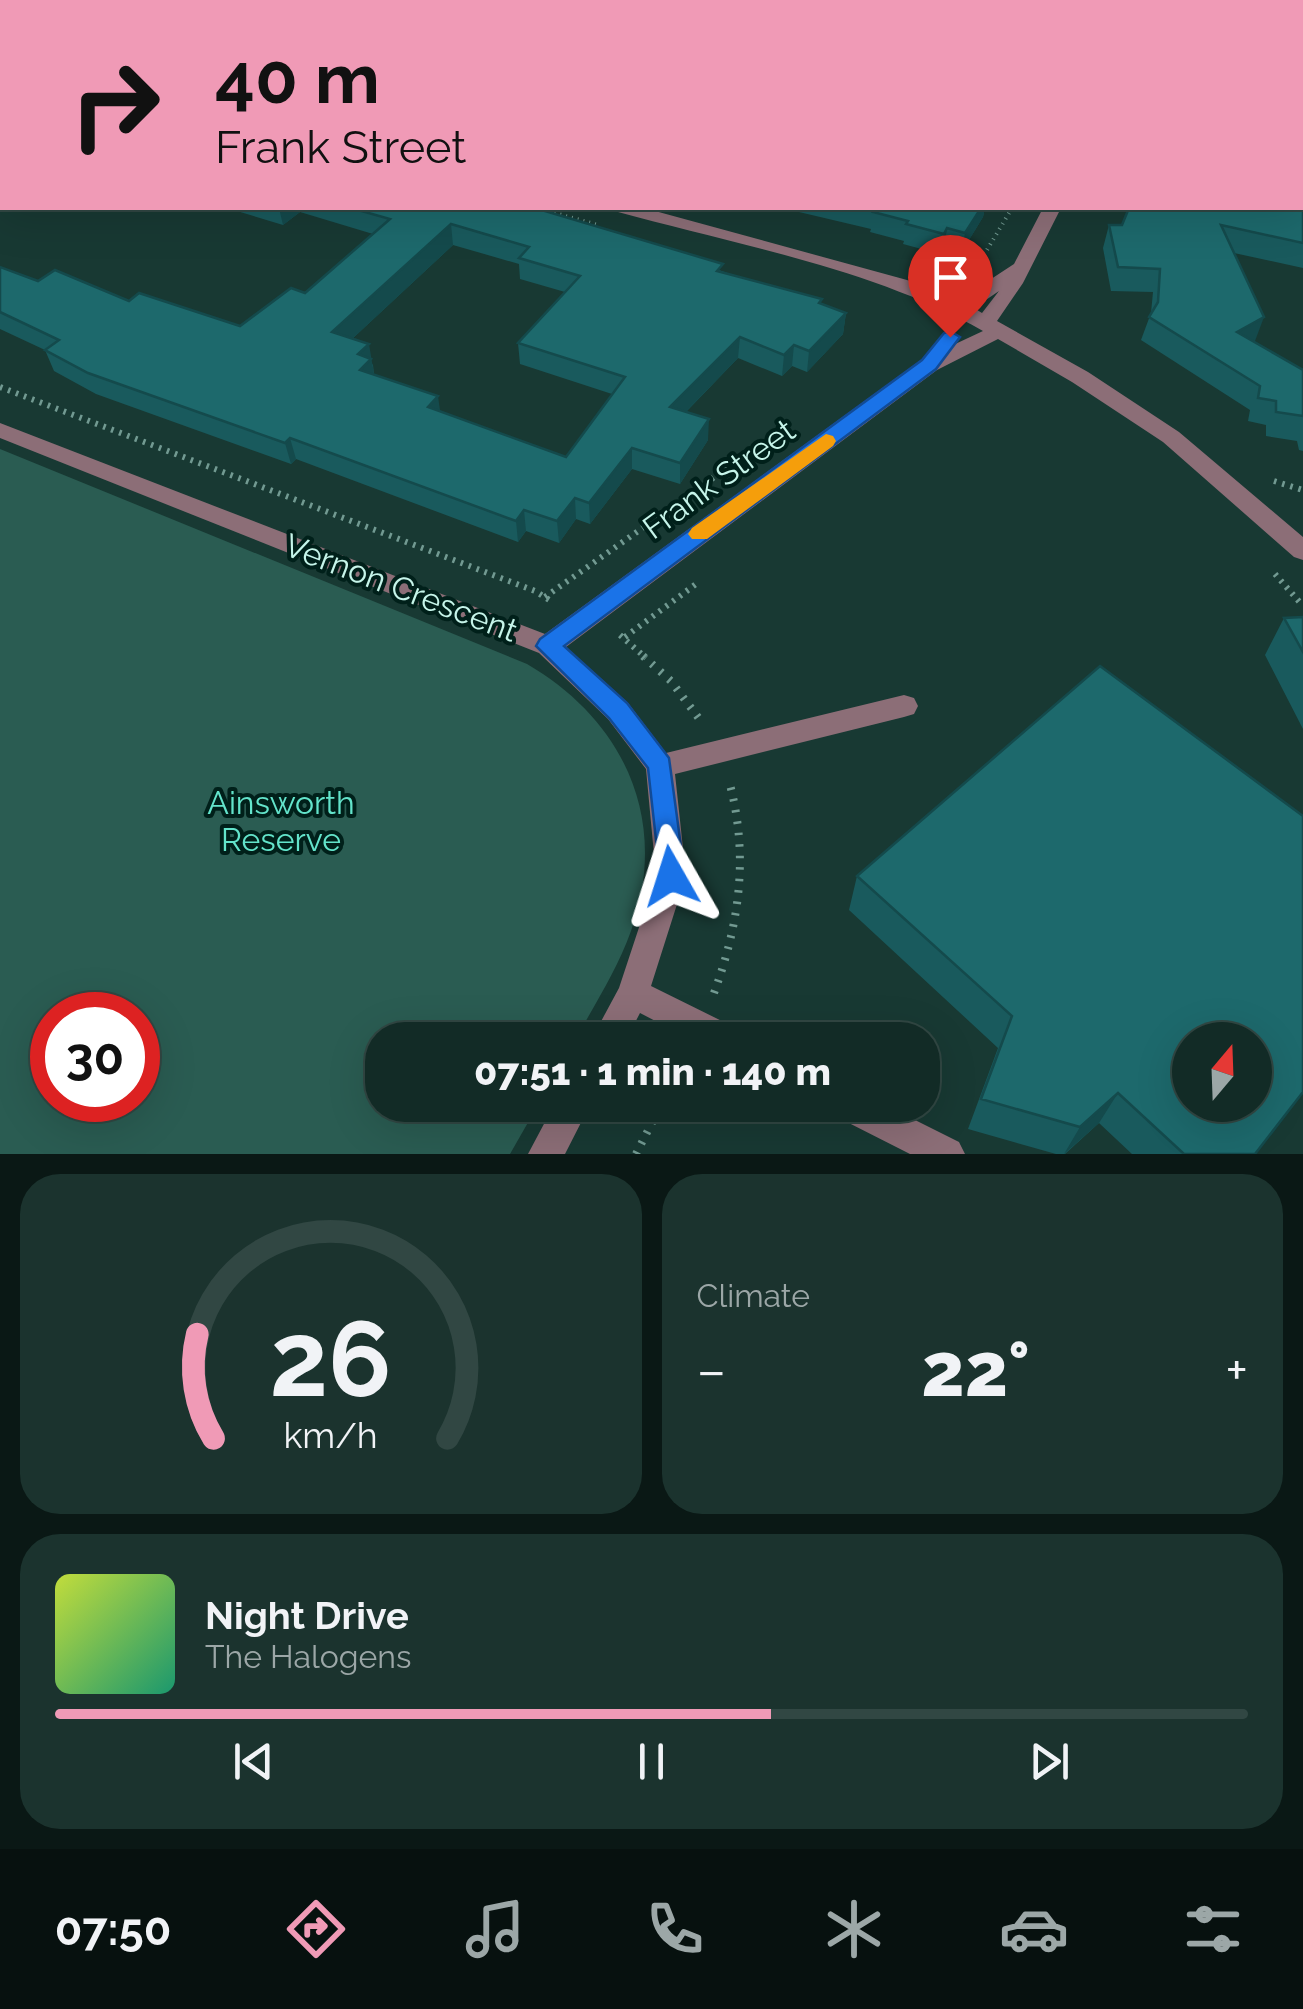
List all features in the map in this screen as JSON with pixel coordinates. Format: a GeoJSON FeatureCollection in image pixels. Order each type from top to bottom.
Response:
{"type":"FeatureCollection","features":[{"type":"Feature","properties":{"kind":"street"},"geometry":{"type":"LineString","coordinates":[[632,210],[900,284],[978,319],[1080,377],[1172,437],[1301,547]]}},
{"type":"Feature","properties":{"kind":"street","name":"Frank Street"},"geometry":{"type":"LineString","coordinates":[[548,646],[929,365],[978,319],[1005,304],[1018,269],[1051,210]]}},
{"type":"Feature","properties":{"kind":"street","name":"Frank Street"},"geometry":{"type":"LineString","coordinates":[[929,365],[978,319]]}},
{"type":"Feature","properties":{"kind":"street","name":"Vernon Crescent"},"geometry":{"type":"LineString","coordinates":[[0,430],[548,646],[618,710],[660,766]]}},
{"type":"Feature","properties":{"kind":"street"},"geometry":{"type":"LineString","coordinates":[[618,1022],[634,993],[671,876],[660,766],[904,706]]}},
{"type":"Feature","properties":{"kind":"street"},"geometry":{"type":"LineString","coordinates":[[634,993],[691,1022]]}},
{"type":"Feature","properties":{"kind":"street"},"geometry":{"type":"LineString","coordinates":[[546,1154],[564,1122]]}},
{"type":"Feature","properties":{"kind":"street"},"geometry":{"type":"LineString","coordinates":[[883,1122],[947,1154]]}},
{"type":"Feature","properties":{"kind":"path"},"geometry":{"type":"LineString","coordinates":[[977,267],[1011,210]]}},
{"type":"Feature","properties":{"kind":"path"},"geometry":{"type":"LineString","coordinates":[[636,1154],[652,1122]]}},
{"type":"Feature","properties":{"kind":"green space","name":"Ainsworth Reserve"},"geometry":{"type":"Polygon","coordinates":[[[0,449],[527,664],[561,687],[590,714],[613,745],[630,778],[641,813],[645,851],[642,890],[619,959],[585,1022],[365,1022],[365,1122],[528,1122],[510,1154],[0,1154],[0,449]]]}},
{"type":"Feature","properties":{"kind":"building"},"geometry":{"type":"Polygon","coordinates":[[[358,210],[542,210],[723,264],[717,271],[822,299],[819,303],[846,313],[809,351],[794,345],[784,355],[740,337],[670,407],[709,419],[680,463],[632,448],[589,503],[575,498],[557,521],[524,510],[516,521],[290,438],[285,443],[88,373],[45,350],[59,340],[0,312],[0,267],[38,281],[55,270],[129,301],[139,293],[240,326],[291,288],[305,293],[390,219],[358,210]],[[451,224],[332,332],[369,344],[358,354],[371,359],[360,370],[438,396],[428,407],[566,457],[625,377],[518,343],[580,276],[519,258],[529,247],[451,224]]]}},
{"type":"Feature","properties":{"kind":"building"},"geometry":{"type":"Polygon","coordinates":[[[980,210],[965,233],[947,228],[944,234],[873,212],[980,210]]]}},
{"type":"Feature","properties":{"kind":"building"},"geometry":{"type":"Polygon","coordinates":[[[1128,210],[1303,210],[1303,243],[1221,225],[1264,317],[1237,332],[1303,370],[1303,416],[1276,412],[1276,401],[1258,398],[1260,386],[1149,317],[1158,302],[1160,269],[1118,267],[1109,225],[1122,225],[1128,210]]]}},
{"type":"Feature","properties":{"kind":"building"},"geometry":{"type":"Polygon","coordinates":[[[1303,617],[1303,652],[1284,618],[1303,617]]]}},
{"type":"Feature","properties":{"kind":"building"},"geometry":{"type":"Polygon","coordinates":[[[1100,666],[1303,816],[1303,1092],[1255,1154],[1184,1154],[1118,1093],[1080,1127],[981,1099],[1012,1016],[857,876],[1100,666]]]}},
{"type":"Feature","properties":{"kind":"slow traffic"},"geometry":{"type":"LineString","coordinates":[[699,534],[826,441]]}},
{"type":"Feature","properties":{"kind":"route"},"geometry":{"type":"LineString","coordinates":[[671,876],[660,766],[618,710],[548,646],[929,365],[950,337]]}}]}
